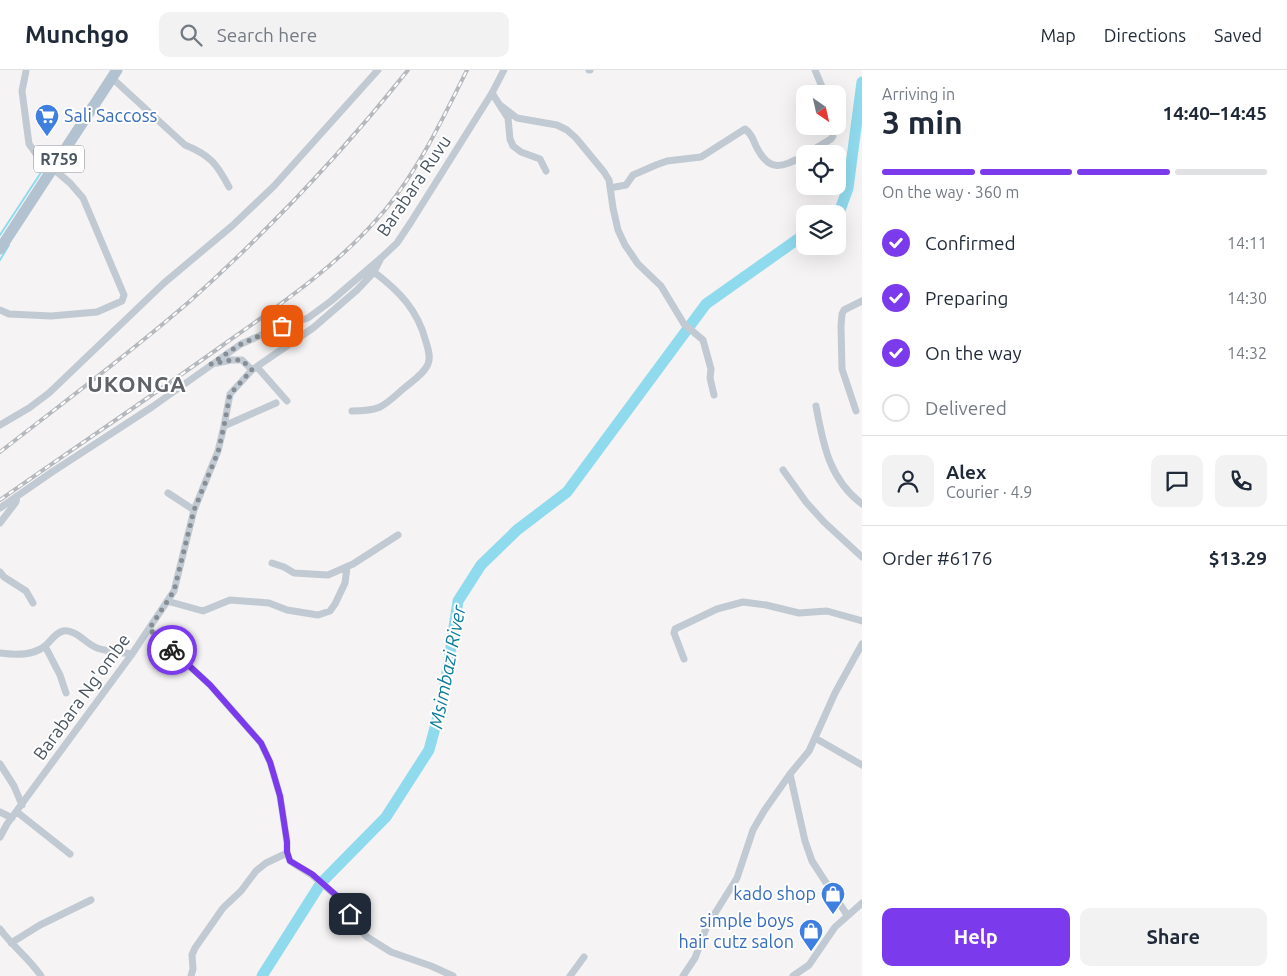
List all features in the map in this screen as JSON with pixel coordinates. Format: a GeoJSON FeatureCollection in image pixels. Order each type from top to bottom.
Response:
{"type":"FeatureCollection","features":[{"type":"Feature","properties":{"kind":"main road","name":"R759"},"geometry":{"type":"LineString","coordinates":[[0,249],[115,74]]}},
{"type":"Feature","properties":{"kind":"street"},"geometry":{"type":"LineString","coordinates":[[0,425],[29,408],[49,393],[164,283],[232,226],[274,186],[378,70]]}},
{"type":"Feature","properties":{"kind":"street","name":"Barabara Ruvu"},"geometry":{"type":"LineString","coordinates":[[0,508],[152,407],[241,344],[282,326],[308,318],[381,258],[397,243],[411,222],[492,93],[504,70]]}},
{"type":"Feature","properties":{"kind":"street"},"geometry":{"type":"LineString","coordinates":[[815,70],[821,85]]}},
{"type":"Feature","properties":{"kind":"street"},"geometry":{"type":"LineString","coordinates":[[0,310],[9,314],[51,316],[97,312],[122,301],[124,294],[83,198],[74,186],[37,154],[29,144],[22,91],[26,71]]}},
{"type":"Feature","properties":{"kind":"street"},"geometry":{"type":"LineString","coordinates":[[115,74],[185,145],[200,151],[219,168],[230,187]]}},
{"type":"Feature","properties":{"kind":"street"},"geometry":{"type":"LineString","coordinates":[[492,93],[508,118],[510,139],[513,146],[521,152],[540,159],[546,171]]}},
{"type":"Feature","properties":{"kind":"street"},"geometry":{"type":"LineString","coordinates":[[500,105],[517,118],[557,125],[568,130],[604,172],[609,180],[618,230],[625,244],[638,264],[660,286],[684,324],[703,340],[711,369],[710,378],[714,395]]}},
{"type":"Feature","properties":{"kind":"street"},"geometry":{"type":"LineString","coordinates":[[610,188],[626,185],[632,175],[667,161],[701,157],[745,129],[749,131],[766,162],[771,165],[778,166],[796,159]]}},
{"type":"Feature","properties":{"kind":"street"},"geometry":{"type":"LineString","coordinates":[[820,145],[830,139],[832,135]]}},
{"type":"Feature","properties":{"kind":"street","name":"Barabara Ng'ombe"},"geometry":{"type":"LineString","coordinates":[[0,837],[16,812],[132,654],[174,591],[194,510],[218,452],[230,394],[254,368],[313,328],[362,286],[374,272],[381,258]]}},
{"type":"Feature","properties":{"kind":"street"},"geometry":{"type":"LineString","coordinates":[[352,412],[372,410],[387,404],[428,365],[429,355],[424,335],[414,311],[394,287],[374,272]]}},
{"type":"Feature","properties":{"kind":"street"},"geometry":{"type":"LineString","coordinates":[[856,411],[842,369],[841,326],[844,310],[862,301]]}},
{"type":"Feature","properties":{"kind":"street"},"geometry":{"type":"LineString","coordinates":[[211,364],[242,360],[254,368],[288,401]]}},
{"type":"Feature","properties":{"kind":"street"},"geometry":{"type":"LineString","coordinates":[[224,426],[276,403]]}},
{"type":"Feature","properties":{"kind":"street"},"geometry":{"type":"LineString","coordinates":[[816,406],[824,446],[831,466],[841,483],[862,504]]}},
{"type":"Feature","properties":{"kind":"street"},"geometry":{"type":"LineString","coordinates":[[783,470],[806,502],[824,522],[862,557]]}},
{"type":"Feature","properties":{"kind":"street"},"geometry":{"type":"LineString","coordinates":[[168,493],[194,510]]}},
{"type":"Feature","properties":{"kind":"street"},"geometry":{"type":"LineString","coordinates":[[0,523],[16,502],[17,496]]}},
{"type":"Feature","properties":{"kind":"street"},"geometry":{"type":"LineString","coordinates":[[272,563],[294,573],[328,575],[347,567],[398,535]]}},
{"type":"Feature","properties":{"kind":"street"},"geometry":{"type":"LineString","coordinates":[[168,601],[202,612],[230,600],[269,603],[287,610],[318,615],[330,611],[335,604],[345,583],[347,567]]}},
{"type":"Feature","properties":{"kind":"street"},"geometry":{"type":"LineString","coordinates":[[0,572],[4,577],[26,591],[34,603]]}},
{"type":"Feature","properties":{"kind":"street"},"geometry":{"type":"LineString","coordinates":[[684,659],[674,633],[675,629],[718,609],[735,604],[752,603],[799,613],[827,612],[862,621]]}},
{"type":"Feature","properties":{"kind":"street"},"geometry":{"type":"LineString","coordinates":[[149,629],[210,685],[261,743],[270,762],[280,796],[287,852],[290,861],[312,874],[346,904],[354,923],[367,937],[391,952],[453,976]]}},
{"type":"Feature","properties":{"kind":"street"},"geometry":{"type":"LineString","coordinates":[[0,654],[28,653],[45,646],[60,632],[66,631],[71,632],[97,648],[132,654]]}},
{"type":"Feature","properties":{"kind":"street"},"geometry":{"type":"LineString","coordinates":[[683,976],[695,958],[707,926],[737,878],[753,830],[764,811],[808,751],[835,693],[862,644]]}},
{"type":"Feature","properties":{"kind":"street"},"geometry":{"type":"LineString","coordinates":[[45,646],[60,675],[66,693]]}},
{"type":"Feature","properties":{"kind":"street"},"geometry":{"type":"LineString","coordinates":[[815,738],[862,765]]}},
{"type":"Feature","properties":{"kind":"street"},"geometry":{"type":"LineString","coordinates":[[0,764],[14,786],[22,805]]}},
{"type":"Feature","properties":{"kind":"street"},"geometry":{"type":"LineString","coordinates":[[790,774],[805,841],[812,861],[847,915]]}},
{"type":"Feature","properties":{"kind":"street"},"geometry":{"type":"LineString","coordinates":[[0,812],[12,818]]}},
{"type":"Feature","properties":{"kind":"street"},"geometry":{"type":"LineString","coordinates":[[16,812],[70,854]]}},
{"type":"Feature","properties":{"kind":"street"},"geometry":{"type":"LineString","coordinates":[[192,976],[192,955],[195,948],[222,908],[241,891],[256,871],[266,863],[287,852]]}},
{"type":"Feature","properties":{"kind":"street"},"geometry":{"type":"LineString","coordinates":[[11,943],[40,925],[90,900]]}},
{"type":"Feature","properties":{"kind":"street"},"geometry":{"type":"LineString","coordinates":[[793,976],[809,965],[835,927],[862,903]]}},
{"type":"Feature","properties":{"kind":"street"},"geometry":{"type":"LineString","coordinates":[[0,929],[41,976]]}},
{"type":"Feature","properties":{"kind":"street"},"geometry":{"type":"LineString","coordinates":[[570,976],[584,957]]}},
{"type":"Feature","properties":{"kind":"waterway","name":"Msimbazi River"},"geometry":{"type":"LineString","coordinates":[[842,205],[848,188],[862,82]]}},
{"type":"Feature","properties":{"kind":"waterway"},"geometry":{"type":"LineString","coordinates":[[0,235],[42,171]]}},
{"type":"Feature","properties":{"kind":"waterway","name":"Msimbazi River"},"geometry":{"type":"LineString","coordinates":[[262,976],[321,883],[386,817],[429,750],[443,698],[458,601],[481,565],[517,530],[567,492],[706,304],[796,240]]}},
{"type":"Feature","properties":{"kind":"waterway"},"geometry":{"type":"LineString","coordinates":[[0,260],[9,245]]}},
{"type":"Feature","properties":{"kind":"railway"},"geometry":{"type":"LineString","coordinates":[[0,452],[144,340],[190,301],[248,247],[331,161],[408,70]]}},
{"type":"Feature","properties":{"kind":"railway"},"geometry":{"type":"LineString","coordinates":[[0,500],[266,314],[308,283],[348,249],[385,210],[409,178],[430,143],[467,70]]}},
{"type":"Feature","properties":{"kind":"way so far"},"geometry":{"type":"LineString","coordinates":[[172,650],[149,629],[174,591],[194,510],[218,452],[230,394],[252,370],[242,360],[211,364],[241,344],[282,326]]}},
{"type":"Feature","properties":{"kind":"place","name":"Sali Saccoss"},"geometry":{"type":"Point","coordinates":[47,137]}},
{"type":"Feature","properties":{"kind":"place","name":"kado shop"},"geometry":{"type":"Point","coordinates":[833,915]}},
{"type":"Feature","properties":{"kind":"place","name":"simple boys hair cutz salon"},"geometry":{"type":"Point","coordinates":[811,952]}},
{"type":"Feature","properties":{"kind":"district","name":"UKONGA"},"geometry":{"type":"Point","coordinates":[137,384]}},
{"type":"Feature","properties":{"kind":"route"},"geometry":{"type":"LineString","coordinates":[[172,650],[210,685],[261,743],[270,762],[280,796],[287,852],[290,861],[312,874],[346,904],[350,914]]}}]}
